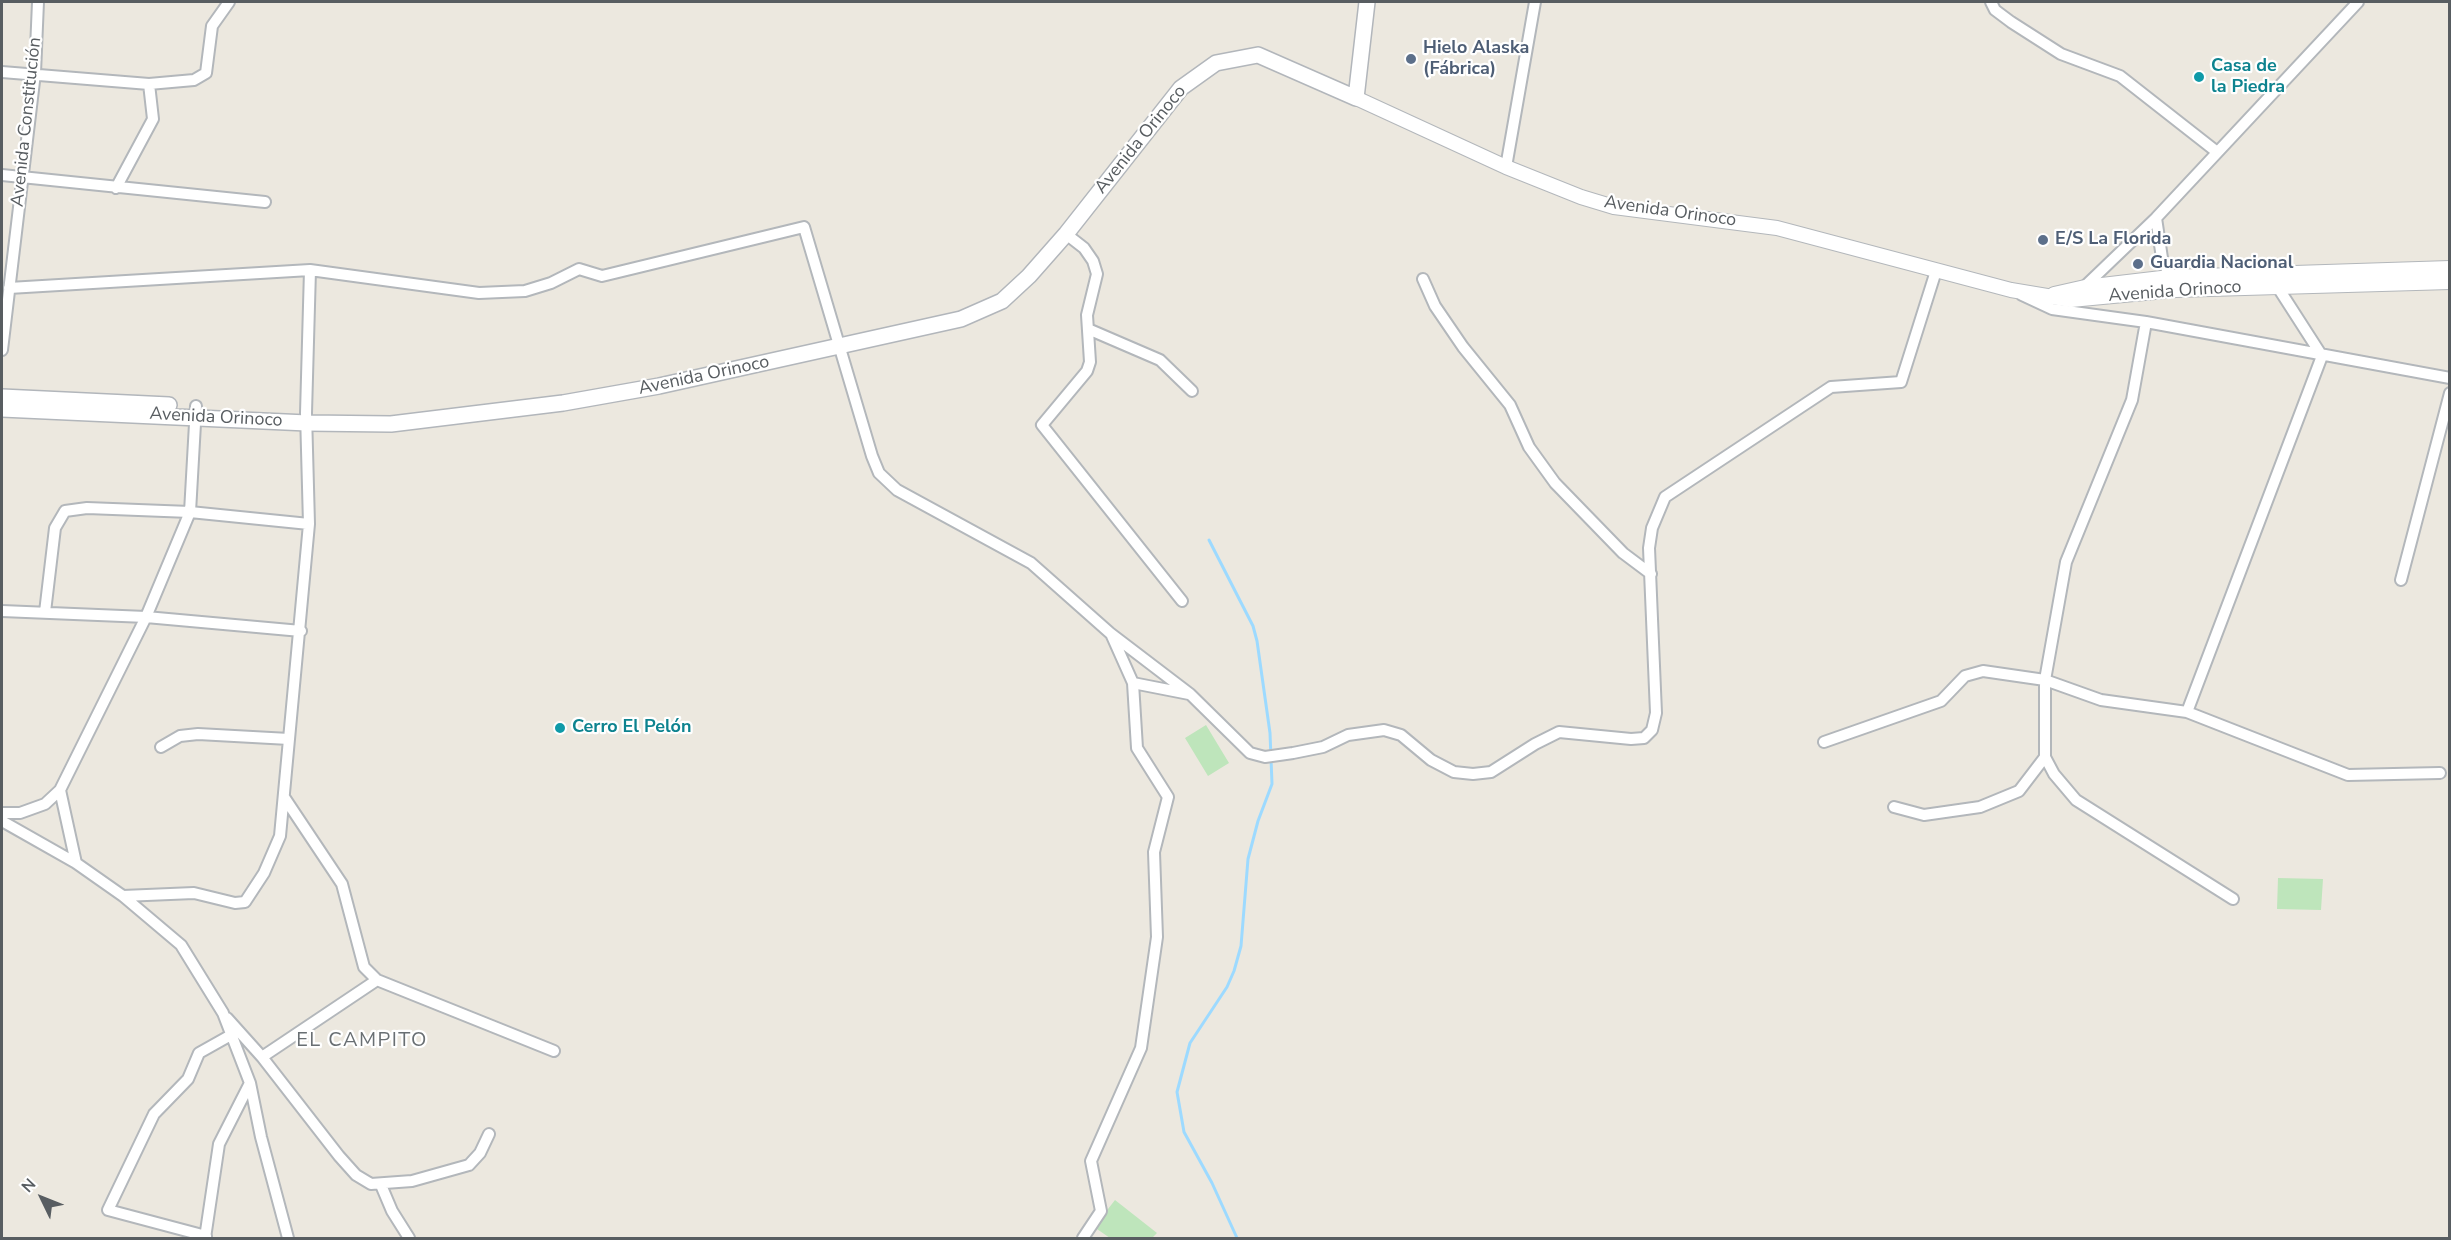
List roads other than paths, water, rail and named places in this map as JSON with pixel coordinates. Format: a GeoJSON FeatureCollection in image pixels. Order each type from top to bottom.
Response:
{"type":"FeatureCollection","features":[{"type":"Feature","properties":{"kind":"main road"},"geometry":{"type":"LineString","coordinates":[[1356,98],[1367,2]]}},
{"type":"Feature","properties":{"kind":"main road","name":"Avenida Orinoco"},"geometry":{"type":"LineString","coordinates":[[2,397],[391,424],[563,403],[648,388],[839,347],[961,319],[1002,301],[1029,276],[1066,234],[1181,88],[1216,63],[1258,56],[1356,98]]}},
{"type":"Feature","properties":{"kind":"main road","name":"Avenida Orinoco"},"geometry":{"type":"LineString","coordinates":[[2,409],[196,411]]}},
{"type":"Feature","properties":{"kind":"street","name":"Avenida Constitución"},"geometry":{"type":"LineString","coordinates":[[2,350],[35,73],[38,2]]}},
{"type":"Feature","properties":{"kind":"street"},"geometry":{"type":"LineString","coordinates":[[2,72],[149,84],[194,80],[206,73],[212,26],[229,2]]}},
{"type":"Feature","properties":{"kind":"street"},"geometry":{"type":"LineString","coordinates":[[1506,167],[1535,2]]}},
{"type":"Feature","properties":{"kind":"street"},"geometry":{"type":"LineString","coordinates":[[1991,2],[1995,10],[2011,22],[2061,54],[2120,76],[2217,152]]}},
{"type":"Feature","properties":{"kind":"street"},"geometry":{"type":"LineString","coordinates":[[2071,300],[2156,218],[2358,2]]}},
{"type":"Feature","properties":{"kind":"street"},"geometry":{"type":"LineString","coordinates":[[116,188],[153,119],[149,84]]}},
{"type":"Feature","properties":{"kind":"street","name":"Avenida Orinoco"},"geometry":{"type":"LineString","coordinates":[[1356,98],[1506,167],[1581,197],[1614,207],[1777,228],[2011,290],[2046,296],[2071,300],[2176,290],[2450,282]]}},
{"type":"Feature","properties":{"kind":"street"},"geometry":{"type":"LineString","coordinates":[[2,174],[116,188],[265,202]]}},
{"type":"Feature","properties":{"kind":"street"},"geometry":{"type":"LineString","coordinates":[[2156,218],[2162,258],[2176,290]]}},
{"type":"Feature","properties":{"kind":"street"},"geometry":{"type":"LineString","coordinates":[[9,288],[310,270],[479,293],[525,291],[551,283],[579,269],[602,276],[804,227],[879,473],[897,490],[1031,563],[1110,633],[1190,694],[1250,753],[1265,758],[1323,747],[1348,735],[1384,730],[1401,735],[1431,760],[1454,772],[1473,774],[1491,772],[1534,744],[1559,732],[1631,739],[1644,738],[1652,730],[1656,713],[1651,574],[1652,528],[1665,497],[1831,387],[1901,382],[1936,271]]}},
{"type":"Feature","properties":{"kind":"street"},"geometry":{"type":"LineString","coordinates":[[1066,234],[1084,248],[1094,261],[1097,274],[1087,315],[1090,362],[1087,371],[1042,425],[1182,601]]}},
{"type":"Feature","properties":{"kind":"street","name":"Avenida Orinoco"},"geometry":{"type":"LineString","coordinates":[[2046,296],[2085,287],[2170,277],[2450,268]]}},
{"type":"Feature","properties":{"kind":"street"},"geometry":{"type":"LineString","coordinates":[[123,896],[194,893],[235,903],[245,902],[264,873],[280,836],[301,631],[309,524],[307,418],[310,270]]}},
{"type":"Feature","properties":{"kind":"street"},"geometry":{"type":"LineString","coordinates":[[1423,279],[1435,306],[1463,347],[1510,405],[1529,447],[1555,483],[1623,554],[1651,574]]}},
{"type":"Feature","properties":{"kind":"street"},"geometry":{"type":"LineString","coordinates":[[2277,286],[2322,356]]}},
{"type":"Feature","properties":{"kind":"street"},"geometry":{"type":"LineString","coordinates":[[2011,290],[2052,309],[2146,322],[2450,378]]}},
{"type":"Feature","properties":{"kind":"street"},"geometry":{"type":"LineString","coordinates":[[2146,322],[2132,400],[2067,562],[2045,680],[2045,757],[2054,774],[2076,800],[2233,899]]}},
{"type":"Feature","properties":{"kind":"street"},"geometry":{"type":"LineString","coordinates":[[1088,329],[1160,360],[1192,391]]}},
{"type":"Feature","properties":{"kind":"street"},"geometry":{"type":"LineString","coordinates":[[2187,712],[2322,356]]}},
{"type":"Feature","properties":{"kind":"street"},"geometry":{"type":"LineString","coordinates":[[2401,580],[2450,393]]}},
{"type":"Feature","properties":{"kind":"street"},"geometry":{"type":"LineString","coordinates":[[2,813],[20,813],[45,804],[60,790],[146,617],[190,512],[196,411]]}},
{"type":"Feature","properties":{"kind":"street"},"geometry":{"type":"LineString","coordinates":[[45,612],[55,528],[65,511],[87,508],[190,512],[309,524]]}},
{"type":"Feature","properties":{"kind":"street"},"geometry":{"type":"LineString","coordinates":[[2,611],[146,617],[301,631]]}},
{"type":"Feature","properties":{"kind":"street"},"geometry":{"type":"LineString","coordinates":[[1083,1239],[1101,1211],[1091,1161],[1141,1048],[1157,937],[1154,852],[1168,797],[1137,748],[1133,683],[1110,633]]}},
{"type":"Feature","properties":{"kind":"street"},"geometry":{"type":"LineString","coordinates":[[1824,742],[1941,701],[1965,676],[1983,671],[2045,680],[2101,700],[2187,712],[2349,775],[2440,773]]}},
{"type":"Feature","properties":{"kind":"street"},"geometry":{"type":"LineString","coordinates":[[1133,683],[1190,694]]}},
{"type":"Feature","properties":{"kind":"street"},"geometry":{"type":"LineString","coordinates":[[161,747],[180,736],[198,734],[289,739]]}},
{"type":"Feature","properties":{"kind":"street"},"geometry":{"type":"LineString","coordinates":[[1894,807],[1924,815],[1980,807],[2019,791],[2045,757]]}},
{"type":"Feature","properties":{"kind":"street"},"geometry":{"type":"LineString","coordinates":[[60,790],[76,863]]}},
{"type":"Feature","properties":{"kind":"street"},"geometry":{"type":"LineString","coordinates":[[284,797],[342,884],[364,967],[377,980],[554,1051]]}},
{"type":"Feature","properties":{"kind":"street"},"geometry":{"type":"LineString","coordinates":[[2,821],[76,863],[123,896],[181,945],[222,1013],[250,1083],[261,1137],[288,1239]]}},
{"type":"Feature","properties":{"kind":"street"},"geometry":{"type":"LineString","coordinates":[[262,1057],[377,980]]}},
{"type":"Feature","properties":{"kind":"street"},"geometry":{"type":"LineString","coordinates":[[222,1013],[262,1057],[304,1114],[356,1175],[371,1184],[412,1181],[470,1165],[480,1153],[489,1134]]}},
{"type":"Feature","properties":{"kind":"street"},"geometry":{"type":"LineString","coordinates":[[231,1035],[199,1053],[188,1079],[154,1114],[108,1210],[205,1237],[219,1144],[250,1083]]}},
{"type":"Feature","properties":{"kind":"street"},"geometry":{"type":"LineString","coordinates":[[381,1185],[409,1239]]}},
{"type":"Feature","properties":{"kind":"waterway"},"geometry":{"type":"LineString","coordinates":[[1209,540],[1253,626],[1257,641],[1270,733],[1272,784],[1258,821],[1248,859],[1241,946],[1234,971],[1227,987],[1190,1043],[1177,1092],[1184,1132],[1212,1183],[1237,1238]]}},
{"type":"Feature","properties":{"kind":"place","name":"Hielo Alaska (Fábrica)"},"geometry":{"type":"Point","coordinates":[1411,59]}},
{"type":"Feature","properties":{"kind":"place","name":"Casa de la Piedra"},"geometry":{"type":"Point","coordinates":[2199,77]}},
{"type":"Feature","properties":{"kind":"place","name":"E/S La Florida"},"geometry":{"type":"Point","coordinates":[2043,240]}},
{"type":"Feature","properties":{"kind":"place","name":"Guardia Nacional"},"geometry":{"type":"Point","coordinates":[2138,264]}},
{"type":"Feature","properties":{"kind":"place","name":"Cerro El Pelón"},"geometry":{"type":"Point","coordinates":[560,728]}},
{"type":"Feature","properties":{"kind":"district","name":"EL CAMPITO"},"geometry":{"type":"Point","coordinates":[362,1041]}}]}
